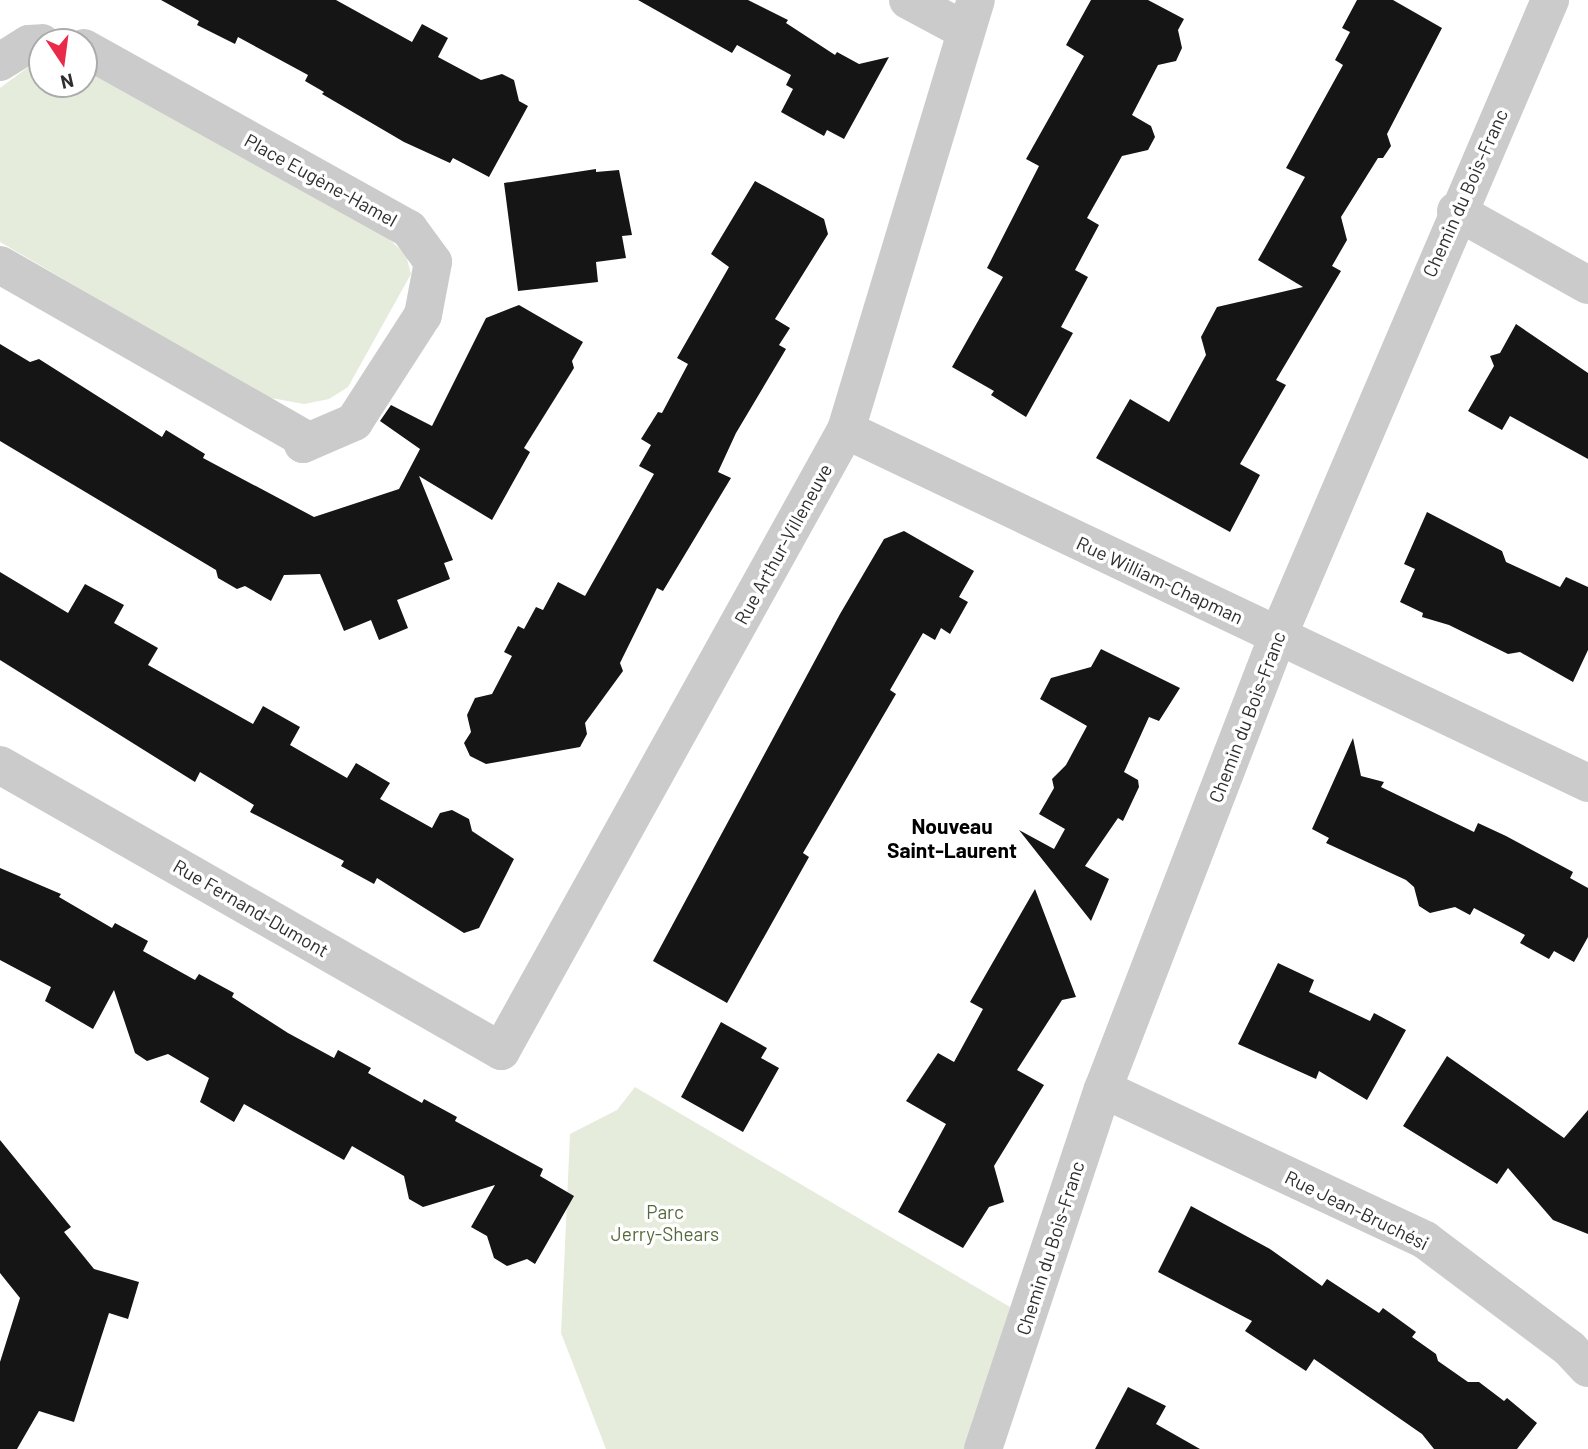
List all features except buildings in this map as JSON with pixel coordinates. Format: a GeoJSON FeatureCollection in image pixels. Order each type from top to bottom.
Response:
{"type":"FeatureCollection","features":[{"type":"Feature","properties":{"kind":"street"},"geometry":{"type":"LineString","coordinates":[[908,0],[970,15]]}},
{"type":"Feature","properties":{"kind":"street","name":"Chemin du Bois-Franc"},"geometry":{"type":"LineString","coordinates":[[983,1449],[1103,1089],[1278,636],[1456,211],[1550,0]]}},
{"type":"Feature","properties":{"kind":"street","name":"Rue Arthur-Villeneuve"},"geometry":{"type":"LineString","coordinates":[[501,1051],[846,430],[970,15]]}},
{"type":"Feature","properties":{"kind":"street"},"geometry":{"type":"LineString","coordinates":[[0,62],[28,45]]}},
{"type":"Feature","properties":{"kind":"street","name":"Place Eugène-Hamel"},"geometry":{"type":"LineString","coordinates":[[0,265],[303,438],[303,444],[354,422],[423,314],[433,262],[409,229],[98,56]]}},
{"type":"Feature","properties":{"kind":"street"},"geometry":{"type":"LineString","coordinates":[[1456,211],[1588,285]]}},
{"type":"Feature","properties":{"kind":"street","name":"Rue William-Chapman"},"geometry":{"type":"LineString","coordinates":[[846,430],[1588,783]]}},
{"type":"Feature","properties":{"kind":"street","name":"Rue Fernand-Dumont"},"geometry":{"type":"LineString","coordinates":[[0,765],[501,1051]]}},
{"type":"Feature","properties":{"kind":"street","name":"Rue Jean-Bruchési"},"geometry":{"type":"LineString","coordinates":[[1103,1089],[1424,1240],[1570,1349],[1588,1368]]}},
{"type":"Feature","properties":{"kind":"green space"},"geometry":{"type":"Polygon","coordinates":[[[28,67],[28,98],[98,98],[98,78],[387,237],[406,255],[411,274],[348,387],[329,399],[304,404],[266,397],[0,242],[0,88],[28,67]]]}},
{"type":"Feature","properties":{"kind":"green space","name":"Parc Jerry-Shears"},"geometry":{"type":"Polygon","coordinates":[[[635,1087],[1010,1307],[971,1449],[606,1449],[561,1333],[570,1134],[617,1110],[635,1087]]]}},
{"type":"Feature","properties":{"kind":"district","name":"Nouveau Saint-Laurent"},"geometry":{"type":"Point","coordinates":[952,838]}}]}
